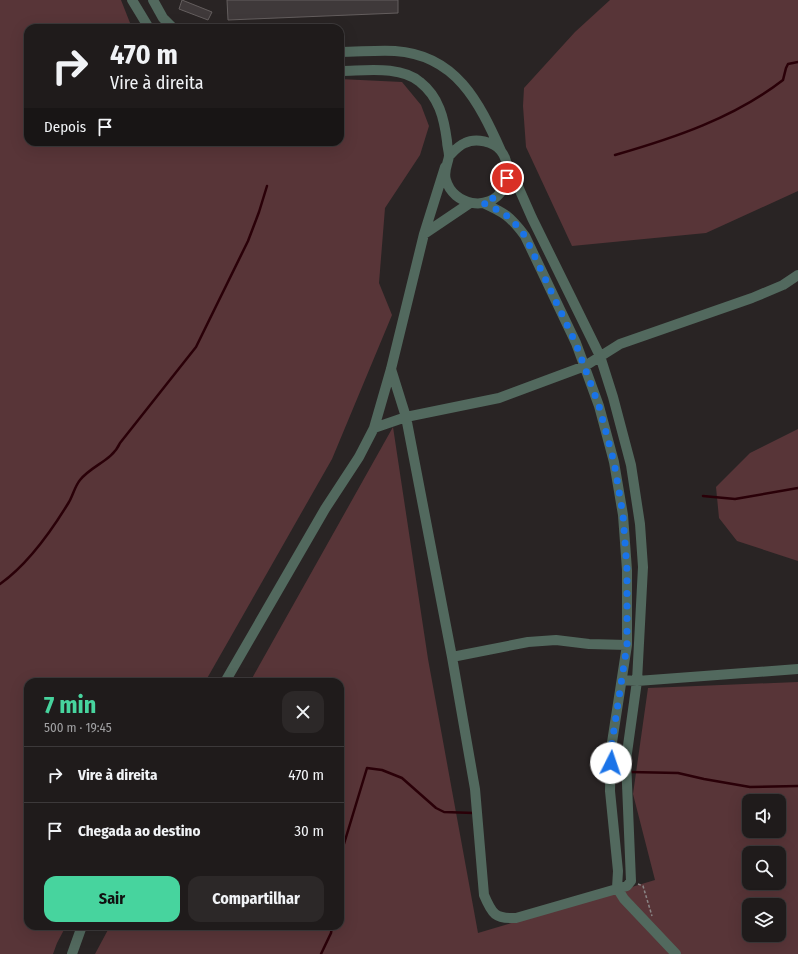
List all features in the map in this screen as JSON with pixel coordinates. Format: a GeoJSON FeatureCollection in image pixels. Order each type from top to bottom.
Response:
{"type":"FeatureCollection","features":[{"type":"Feature","properties":{"kind":"street"},"geometry":{"type":"LineString","coordinates":[[132,0],[147,24]]}},
{"type":"Feature","properties":{"kind":"street"},"geometry":{"type":"LineString","coordinates":[[153,0],[163,18],[169,24]]}},
{"type":"Feature","properties":{"kind":"street"},"geometry":{"type":"LineString","coordinates":[[344,52],[396,52],[415,55],[436,62],[458,78],[471,93],[489,124],[507,166],[600,356],[613,397],[631,465],[640,524],[643,567],[637,681],[626,760],[631,881],[627,886],[516,918],[502,919],[490,910],[484,895],[475,789],[452,657],[406,417],[391,368]]}},
{"type":"Feature","properties":{"kind":"street"},"geometry":{"type":"LineString","coordinates":[[344,71],[388,70],[418,80],[431,92],[440,108],[449,156]]}},
{"type":"Feature","properties":{"kind":"street"},"geometry":{"type":"LineString","coordinates":[[227,678],[325,509],[359,456],[374,428],[391,368],[424,234],[449,156],[457,147],[466,142],[476,140],[487,142],[501,151]]}},
{"type":"Feature","properties":{"kind":"street"},"geometry":{"type":"LineString","coordinates":[[445,166],[446,179],[450,190],[459,198],[470,203],[483,203],[505,212],[514,220],[525,236],[576,344],[599,406],[612,455],[623,515],[627,570],[627,645],[611,749],[610,791],[619,879],[618,888],[624,899],[676,954]]}},
{"type":"Feature","properties":{"kind":"street"},"geometry":{"type":"LineString","coordinates":[[483,203],[494,198],[502,190],[507,178],[507,166]]}},
{"type":"Feature","properties":{"kind":"street"},"geometry":{"type":"LineString","coordinates":[[424,234],[470,203]]}},
{"type":"Feature","properties":{"kind":"street"},"geometry":{"type":"LineString","coordinates":[[374,428],[406,417],[499,398],[585,366],[620,344],[752,298],[783,285],[798,275]]}},
{"type":"Feature","properties":{"kind":"street"},"geometry":{"type":"LineString","coordinates":[[452,657],[528,642],[556,640],[589,644],[627,645]]}},
{"type":"Feature","properties":{"kind":"street"},"geometry":{"type":"LineString","coordinates":[[622,680],[637,681],[798,669]]}},
{"type":"Feature","properties":{"kind":"street"},"geometry":{"type":"LineString","coordinates":[[72,954],[81,930]]}},
{"type":"Feature","properties":{"kind":"path"},"geometry":{"type":"LineString","coordinates":[[631,881],[643,886],[654,921]]}},
{"type":"Feature","properties":{"kind":"shaded area"},"geometry":{"type":"Polygon","coordinates":[[[0,0],[121,0],[130,24],[24,24],[24,146],[344,146],[344,79],[402,82],[421,105],[429,126],[420,155],[385,208],[379,283],[392,315],[332,459],[207,678],[24,678],[24,930],[64,930],[53,954],[0,954],[0,0]]]}},
{"type":"Feature","properties":{"kind":"shaded area"},"geometry":{"type":"Polygon","coordinates":[[[610,0],[798,0],[798,191],[706,233],[572,246],[526,147],[523,106],[524,88],[575,32],[610,0]]]}},
{"type":"Feature","properties":{"kind":"shaded area"},"geometry":{"type":"Polygon","coordinates":[[[393,427],[428,659],[478,933],[655,880],[633,794],[648,688],[798,682],[798,954],[95,954],[108,930],[344,930],[344,678],[252,678],[393,427]]]}},
{"type":"Feature","properties":{"kind":"shaded area"},"geometry":{"type":"Polygon","coordinates":[[[798,429],[798,561],[737,541],[719,518],[716,487],[750,453],[798,429]]]}},
{"type":"Feature","properties":{"kind":"building"},"geometry":{"type":"Polygon","coordinates":[[[182,0],[212,12],[208,20],[179,9],[182,0]]]}},
{"type":"Feature","properties":{"kind":"building"},"geometry":{"type":"Polygon","coordinates":[[[227,0],[398,0],[398,13],[228,20],[227,0]]]}},
{"type":"Feature","properties":{"kind":"waterway"},"geometry":{"type":"LineString","coordinates":[[615,155],[681,134],[724,116],[764,93],[783,80],[788,64],[798,62]]}},
{"type":"Feature","properties":{"kind":"waterway"},"geometry":{"type":"LineString","coordinates":[[0,584],[29,557],[47,535],[62,513],[80,480],[90,470],[112,454],[196,347],[248,241],[267,186]]}},
{"type":"Feature","properties":{"kind":"waterway"},"geometry":{"type":"LineString","coordinates":[[703,496],[735,499],[798,488]]}},
{"type":"Feature","properties":{"kind":"waterway"},"geometry":{"type":"LineString","coordinates":[[344,844],[367,768],[382,770],[402,778],[436,808],[444,812],[474,813]]}},
{"type":"Feature","properties":{"kind":"waterway"},"geometry":{"type":"LineString","coordinates":[[630,772],[678,773],[750,787],[798,786]]}},
{"type":"Feature","properties":{"kind":"waterway"},"geometry":{"type":"LineString","coordinates":[[321,954],[331,930]]}},
{"type":"Feature","properties":{"kind":"route"},"geometry":{"type":"LineString","coordinates":[[507,178],[502,190],[494,198],[483,203],[505,212],[514,220],[525,236],[576,344],[599,406],[614,462],[623,515],[627,570],[627,645],[611,749],[611,763]]}}]}
